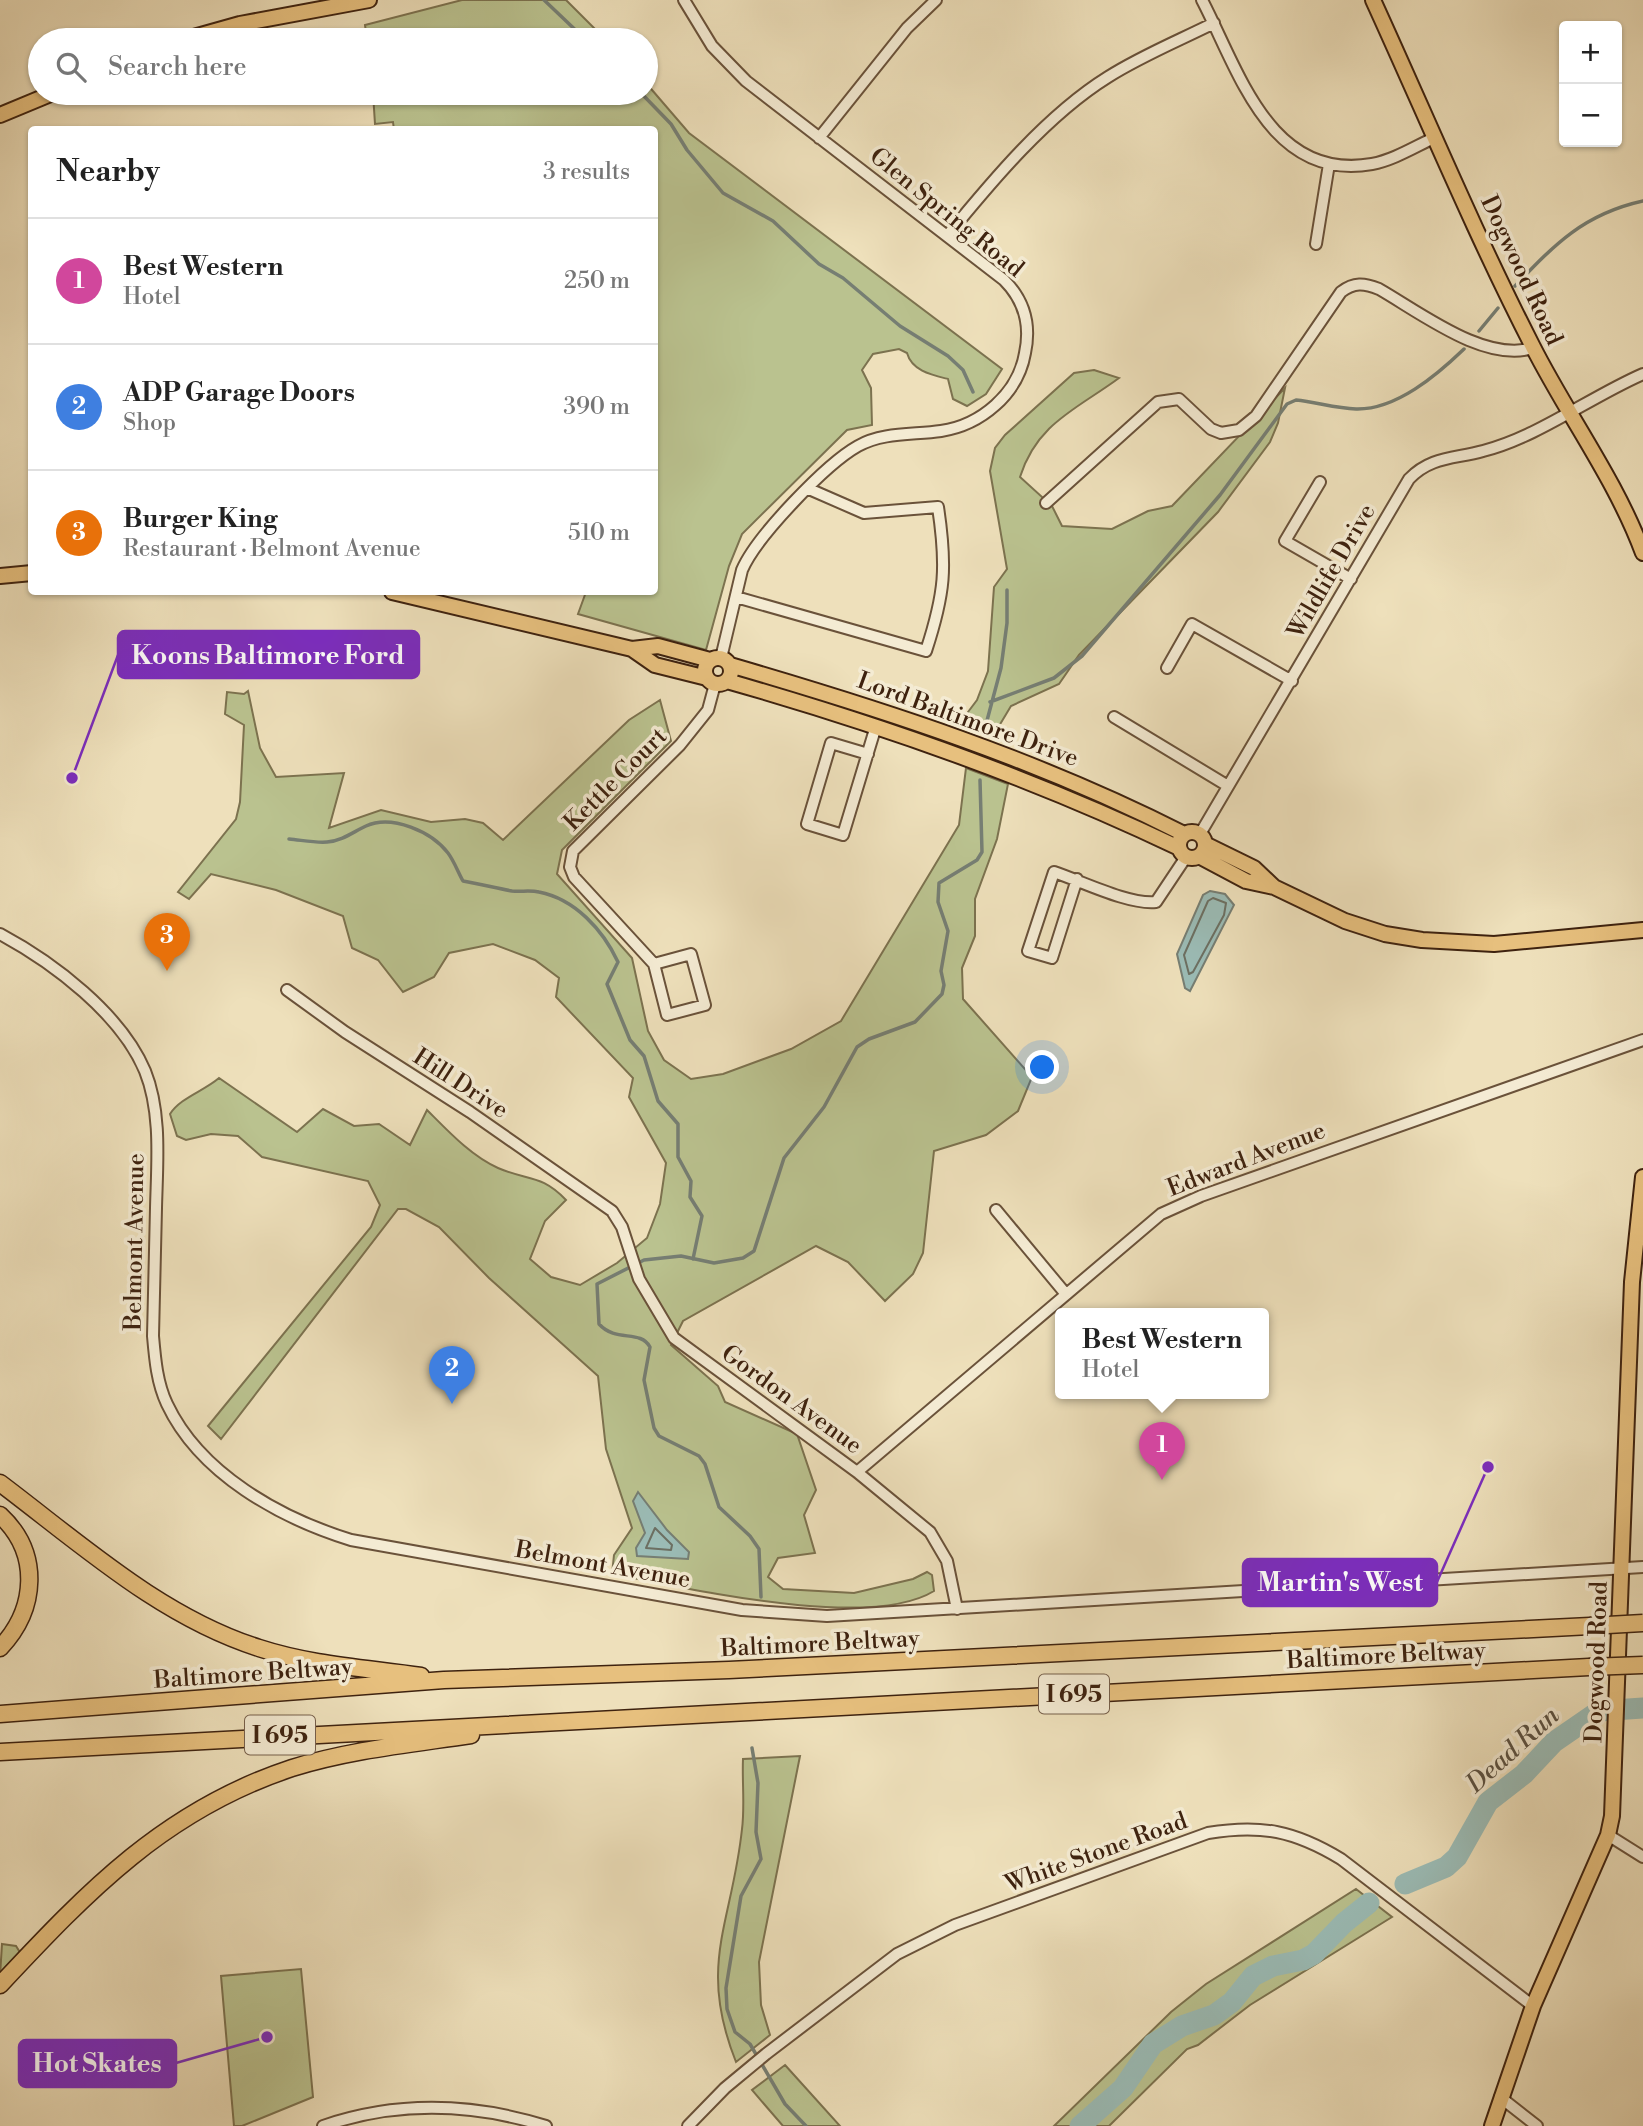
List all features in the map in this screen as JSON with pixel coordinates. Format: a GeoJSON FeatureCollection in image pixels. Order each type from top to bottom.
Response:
{"type":"FeatureCollection","features":[{"type":"Feature","properties":{"kind":"highway"},"geometry":{"type":"LineString","coordinates":[[4,1487],[162,1603],[222,1635],[312,1661],[444,1680]]}},
{"type":"Feature","properties":{"kind":"highway"},"geometry":{"type":"LineString","coordinates":[[0,1515],[23,1546],[30,1575],[24,1615],[0,1648]]}},
{"type":"Feature","properties":{"kind":"highway","name":"Baltimore Beltway"},"geometry":{"type":"LineString","coordinates":[[0,1714],[444,1680],[729,1670],[1643,1623]]}},
{"type":"Feature","properties":{"kind":"highway","name":"Baltimore Beltway"},"geometry":{"type":"LineString","coordinates":[[0,1752],[1643,1665]]}},
{"type":"Feature","properties":{"kind":"highway"},"geometry":{"type":"LineString","coordinates":[[0,1985],[70,1911],[139,1849],[204,1808],[256,1782],[293,1768],[362,1751],[560,1721]]}},
{"type":"Feature","properties":{"kind":"main road"},"geometry":{"type":"LineString","coordinates":[[230,28],[276,16],[369,0]]}},
{"type":"Feature","properties":{"kind":"main road","name":"Dogwood Road"},"geometry":{"type":"LineString","coordinates":[[1373,0],[1533,348],[1621,503],[1643,553]]}},
{"type":"Feature","properties":{"kind":"main road"},"geometry":{"type":"LineString","coordinates":[[0,115],[28,103]]}},
{"type":"Feature","properties":{"kind":"main road"},"geometry":{"type":"LineString","coordinates":[[0,576],[28,573]]}},
{"type":"Feature","properties":{"kind":"main road","name":"Lord Baltimore Drive"},"geometry":{"type":"LineString","coordinates":[[405,595],[632,649],[658,646],[720,661],[855,701],[989,746],[1086,787],[1192,846]]}},
{"type":"Feature","properties":{"kind":"main road","name":"Lord Baltimore Drive"},"geometry":{"type":"LineString","coordinates":[[632,649],[655,665],[876,726],[1043,786],[1254,868],[1274,887],[1345,921],[1385,934],[1422,940],[1494,943],[1643,930]]}},
{"type":"Feature","properties":{"kind":"main road"},"geometry":{"type":"LineString","coordinates":[[720,661],[731,673],[716,681],[705,666],[720,661]]}},
{"type":"Feature","properties":{"kind":"main road","name":"Dogwood Road"},"geometry":{"type":"LineString","coordinates":[[1492,2126],[1533,2006],[1608,1835],[1614,1805],[1632,1282],[1643,1177]]}},
{"type":"Feature","properties":{"kind":"street","name":"Glen Spring Road"},"geometry":{"type":"LineString","coordinates":[[684,0],[699,27],[728,64],[819,138],[1004,280],[1022,305],[1027,343],[1015,380],[1004,397],[976,420],[942,431],[869,441],[845,454],[809,489],[755,546],[742,570],[720,661]]}},
{"type":"Feature","properties":{"kind":"street"},"geometry":{"type":"LineString","coordinates":[[819,138],[907,28],[936,0]]}},
{"type":"Feature","properties":{"kind":"street"},"geometry":{"type":"LineString","coordinates":[[1202,0],[1265,121],[1290,147],[1329,164],[1374,164],[1436,137]]}},
{"type":"Feature","properties":{"kind":"street"},"geometry":{"type":"LineString","coordinates":[[947,236],[995,178],[1085,93],[1130,64],[1214,23]]}},
{"type":"Feature","properties":{"kind":"street"},"geometry":{"type":"LineString","coordinates":[[1315,244],[1329,164]]}},
{"type":"Feature","properties":{"kind":"street"},"geometry":{"type":"LineString","coordinates":[[1046,503],[1158,402],[1179,399],[1211,429],[1221,433],[1248,425],[1340,292],[1348,286],[1367,284],[1379,289],[1490,348],[1518,353],[1533,348]]}},
{"type":"Feature","properties":{"kind":"street","name":"Wildlife Drive"},"geometry":{"type":"LineString","coordinates":[[1077,879],[1052,958],[1028,951],[1054,872],[1077,879],[1143,903],[1156,902],[1292,681],[1409,479],[1417,470],[1440,458],[1497,447],[1643,374]]}},
{"type":"Feature","properties":{"kind":"street"},"geometry":{"type":"LineString","coordinates":[[1320,482],[1285,541],[1351,579]]}},
{"type":"Feature","properties":{"kind":"street"},"geometry":{"type":"LineString","coordinates":[[736,597],[926,651],[944,590],[945,554],[938,507],[864,513],[809,489]]}},
{"type":"Feature","properties":{"kind":"street"},"geometry":{"type":"LineString","coordinates":[[1167,668],[1192,624],[1292,681]]}},
{"type":"Feature","properties":{"kind":"street","name":"Kettle Court"},"geometry":{"type":"LineString","coordinates":[[654,964],[691,954],[705,1005],[667,1015],[654,964],[580,885],[570,867],[570,858],[573,851],[680,745],[708,710],[716,681]]}},
{"type":"Feature","properties":{"kind":"street"},"geometry":{"type":"LineString","coordinates":[[1114,717],[1228,786]]}},
{"type":"Feature","properties":{"kind":"street"},"geometry":{"type":"LineString","coordinates":[[868,754],[831,743],[807,824],[844,835],[868,754],[876,726]]}},
{"type":"Feature","properties":{"kind":"street","name":"Belmont Avenue"},"geometry":{"type":"LineString","coordinates":[[0,934],[72,983],[101,1008],[133,1048],[145,1072],[152,1096],[158,1150],[153,1336],[155,1362],[166,1403],[179,1426],[208,1460],[232,1480],[301,1522],[351,1539],[692,1602],[786,1615],[839,1616],[1028,1602],[1643,1567]]}},
{"type":"Feature","properties":{"kind":"street","name":"Hill Drive"},"geometry":{"type":"LineString","coordinates":[[287,990],[612,1211]]}},
{"type":"Feature","properties":{"kind":"street","name":"Edward Avenue"},"geometry":{"type":"LineString","coordinates":[[857,1472],[1142,1228],[1180,1204],[1643,1040]]}},
{"type":"Feature","properties":{"kind":"street"},"geometry":{"type":"LineString","coordinates":[[996,1210],[1065,1293]]}},
{"type":"Feature","properties":{"kind":"street","name":"Gordon Avenue"},"geometry":{"type":"LineString","coordinates":[[612,1211],[622,1227],[634,1264],[651,1302],[674,1338],[857,1472],[937,1541],[947,1561],[957,1609]]}},
{"type":"Feature","properties":{"kind":"street","name":"White Stone Road"},"geometry":{"type":"LineString","coordinates":[[688,2126],[766,2054],[871,1972],[926,1938],[1208,1833],[1245,1828],[1287,1833],[1312,1841],[1341,1859],[1533,2006]]}},
{"type":"Feature","properties":{"kind":"street"},"geometry":{"type":"LineString","coordinates":[[1608,1835],[1643,1857]]}},
{"type":"Feature","properties":{"kind":"street"},"geometry":{"type":"LineString","coordinates":[[1500,2097],[1537,2126]]}},
{"type":"Feature","properties":{"kind":"street"},"geometry":{"type":"LineString","coordinates":[[323,2126],[372,2113],[435,2107],[497,2113],[546,2126]]}},
{"type":"Feature","properties":{"kind":"green space"},"geometry":{"type":"Polygon","coordinates":[[[462,0],[566,0],[594,28],[365,28],[365,25],[462,0]]]}},
{"type":"Feature","properties":{"kind":"green space"},"geometry":{"type":"Polygon","coordinates":[[[658,97],[689,133],[1002,369],[986,394],[967,406],[953,399],[948,379],[918,368],[907,353],[899,349],[873,354],[862,370],[871,388],[872,425],[847,430],[742,534],[729,566],[706,650],[578,614],[585,595],[658,595],[658,126],[394,126],[393,122],[375,124],[374,105],[658,105],[658,97]]]}},
{"type":"Feature","properties":{"kind":"green space"},"geometry":{"type":"Polygon","coordinates":[[[1094,370],[1119,378],[1048,430],[1027,459],[1020,477],[1052,506],[1062,526],[1112,529],[1148,511],[1172,506],[1285,388],[1278,423],[1270,442],[1218,512],[1079,655],[1059,684],[1011,706],[993,736],[967,727],[968,712],[977,700],[988,671],[994,587],[1007,569],[990,471],[995,448],[1005,435],[1074,373],[1094,370]]]}},
{"type":"Feature","properties":{"kind":"green space"},"geometry":{"type":"Polygon","coordinates":[[[248,691],[260,748],[276,777],[344,773],[329,828],[381,810],[431,822],[465,819],[483,823],[503,840],[629,720],[660,700],[671,741],[562,850],[557,874],[632,958],[648,1031],[664,1060],[691,1079],[723,1074],[791,1049],[841,1021],[959,825],[966,768],[1008,784],[997,839],[975,899],[975,936],[962,968],[963,999],[1032,1077],[1018,1111],[986,1135],[934,1151],[923,1253],[913,1274],[885,1301],[848,1262],[816,1246],[683,1321],[671,1345],[718,1386],[725,1402],[797,1434],[816,1490],[804,1515],[815,1553],[778,1558],[768,1577],[783,1589],[854,1593],[913,1579],[927,1572],[932,1575],[934,1591],[905,1602],[867,1607],[824,1607],[730,1596],[612,1574],[614,1555],[632,1528],[606,1449],[598,1376],[489,1278],[439,1227],[406,1209],[398,1209],[221,1439],[208,1426],[371,1227],[380,1205],[368,1181],[262,1157],[238,1136],[211,1134],[186,1140],[177,1136],[170,1114],[174,1108],[219,1078],[297,1132],[323,1109],[354,1126],[379,1124],[410,1145],[427,1110],[478,1157],[498,1168],[541,1182],[566,1200],[545,1221],[530,1259],[551,1277],[580,1285],[617,1263],[647,1238],[660,1204],[666,1163],[629,1097],[633,1078],[556,997],[559,978],[535,960],[493,944],[449,953],[434,977],[403,992],[378,960],[352,948],[343,916],[276,890],[211,874],[189,899],[178,892],[236,819],[240,802],[244,725],[225,714],[227,692],[244,694],[248,691]]]}},
{"type":"Feature","properties":{"kind":"green space"},"geometry":{"type":"Polygon","coordinates":[[[800,1756],[759,1962],[761,2005],[770,2035],[736,2062],[719,1998],[718,1970],[742,1829],[743,1759],[800,1756]]]}},
{"type":"Feature","properties":{"kind":"green space"},"geometry":{"type":"Polygon","coordinates":[[[1356,1889],[1392,1917],[1250,2005],[1198,2045],[1187,2049],[1109,2126],[1054,2126],[1171,2012],[1206,1984],[1356,1889]]]}},
{"type":"Feature","properties":{"kind":"green space"},"geometry":{"type":"Polygon","coordinates":[[[2,1944],[16,1946],[21,1954],[0,1976],[2,1944]]]}},
{"type":"Feature","properties":{"kind":"green space"},"geometry":{"type":"Polygon","coordinates":[[[301,1969],[313,2097],[242,2126],[234,2126],[221,1976],[301,1969]]]}},
{"type":"Feature","properties":{"kind":"green space"},"geometry":{"type":"Polygon","coordinates":[[[785,2065],[840,2126],[783,2126],[752,2090],[785,2065]]]}},
{"type":"Feature","properties":{"kind":"water"},"geometry":{"type":"Polygon","coordinates":[[[1210,891],[1225,894],[1234,905],[1190,991],[1185,988],[1177,954],[1203,895],[1210,891]]]}},
{"type":"Feature","properties":{"kind":"water"},"geometry":{"type":"Polygon","coordinates":[[[638,1492],[667,1530],[689,1552],[688,1559],[637,1556],[636,1548],[645,1533],[633,1501],[638,1492]]]}},
{"type":"Feature","properties":{"kind":"waterway"},"geometry":{"type":"LineString","coordinates":[[544,0],[573,28]]}},
{"type":"Feature","properties":{"kind":"waterway"},"geometry":{"type":"LineString","coordinates":[[653,105],[671,124],[687,150],[723,193],[773,221],[819,264],[843,278],[900,326],[948,356],[963,370],[973,392]]}},
{"type":"Feature","properties":{"kind":"waterway"},"geometry":{"type":"LineString","coordinates":[[1515,286],[1558,244],[1587,223],[1604,214],[1643,201]]}},
{"type":"Feature","properties":{"kind":"waterway"},"geometry":{"type":"LineString","coordinates":[[1479,331],[1498,308]]}},
{"type":"Feature","properties":{"kind":"waterway"},"geometry":{"type":"LineString","coordinates":[[990,702],[1054,678],[1082,656],[1220,495],[1287,404],[1296,400],[1356,409],[1386,404],[1429,380],[1464,349]]}},
{"type":"Feature","properties":{"kind":"waterway"},"geometry":{"type":"LineString","coordinates":[[985,728],[1001,668],[1007,623],[1007,590]]}},
{"type":"Feature","properties":{"kind":"waterway"},"geometry":{"type":"LineString","coordinates":[[761,1597],[759,1549],[750,1536],[719,1507],[705,1464],[699,1456],[659,1436],[654,1428],[644,1380],[650,1347],[640,1338],[613,1333],[599,1324],[597,1284],[644,1260],[681,1256],[714,1263],[743,1258],[754,1251],[784,1158],[824,1107],[857,1047],[869,1039],[915,1022],[942,994],[944,985],[941,971],[948,931],[938,902],[939,883],[977,860],[982,852],[980,780]]}},
{"type":"Feature","properties":{"kind":"waterway"},"geometry":{"type":"LineString","coordinates":[[289,839],[332,841],[376,823],[388,822],[411,827],[441,845],[463,881],[512,891],[536,891],[552,896],[576,909],[596,928],[618,962],[607,984],[630,1040],[644,1056],[658,1101],[678,1124],[678,1157],[691,1181],[690,1197],[702,1216],[693,1259]]}},
{"type":"Feature","properties":{"kind":"waterway","name":"Dead Run"},"geometry":{"type":"LineString","coordinates":[[1405,1884],[1446,1867],[1457,1857],[1488,1802],[1524,1774],[1554,1742],[1599,1711],[1643,1708]]}},
{"type":"Feature","properties":{"kind":"waterway"},"geometry":{"type":"LineString","coordinates":[[752,1748],[758,1783],[756,1832],[761,1859],[741,1896],[726,1988],[727,2009],[735,2032],[750,2044],[785,2104],[806,2126]]}},
{"type":"Feature","properties":{"kind":"waterway","name":"Dead Run"},"geometry":{"type":"LineString","coordinates":[[1080,2126],[1123,2088],[1153,2044],[1182,2026],[1214,2015],[1232,2002],[1253,1976],[1273,1966],[1303,1960],[1314,1954],[1344,1923],[1369,1903]]}},
{"type":"Feature","properties":{"kind":"place","name":"Koons Baltimore Ford"},"geometry":{"type":"Point","coordinates":[72,778]}},
{"type":"Feature","properties":{"kind":"place","name":"Burger King"},"geometry":{"type":"Point","coordinates":[167,971]}},
{"type":"Feature","properties":{"kind":"place","name":"ADP Garage Doors"},"geometry":{"type":"Point","coordinates":[452,1404]}},
{"type":"Feature","properties":{"kind":"place","name":"Martin's West"},"geometry":{"type":"Point","coordinates":[1488,1467]}},
{"type":"Feature","properties":{"kind":"place","name":"Best Western"},"geometry":{"type":"Point","coordinates":[1162,1480]}},
{"type":"Feature","properties":{"kind":"place","name":"Hot Skates"},"geometry":{"type":"Point","coordinates":[267,2037]}}]}
